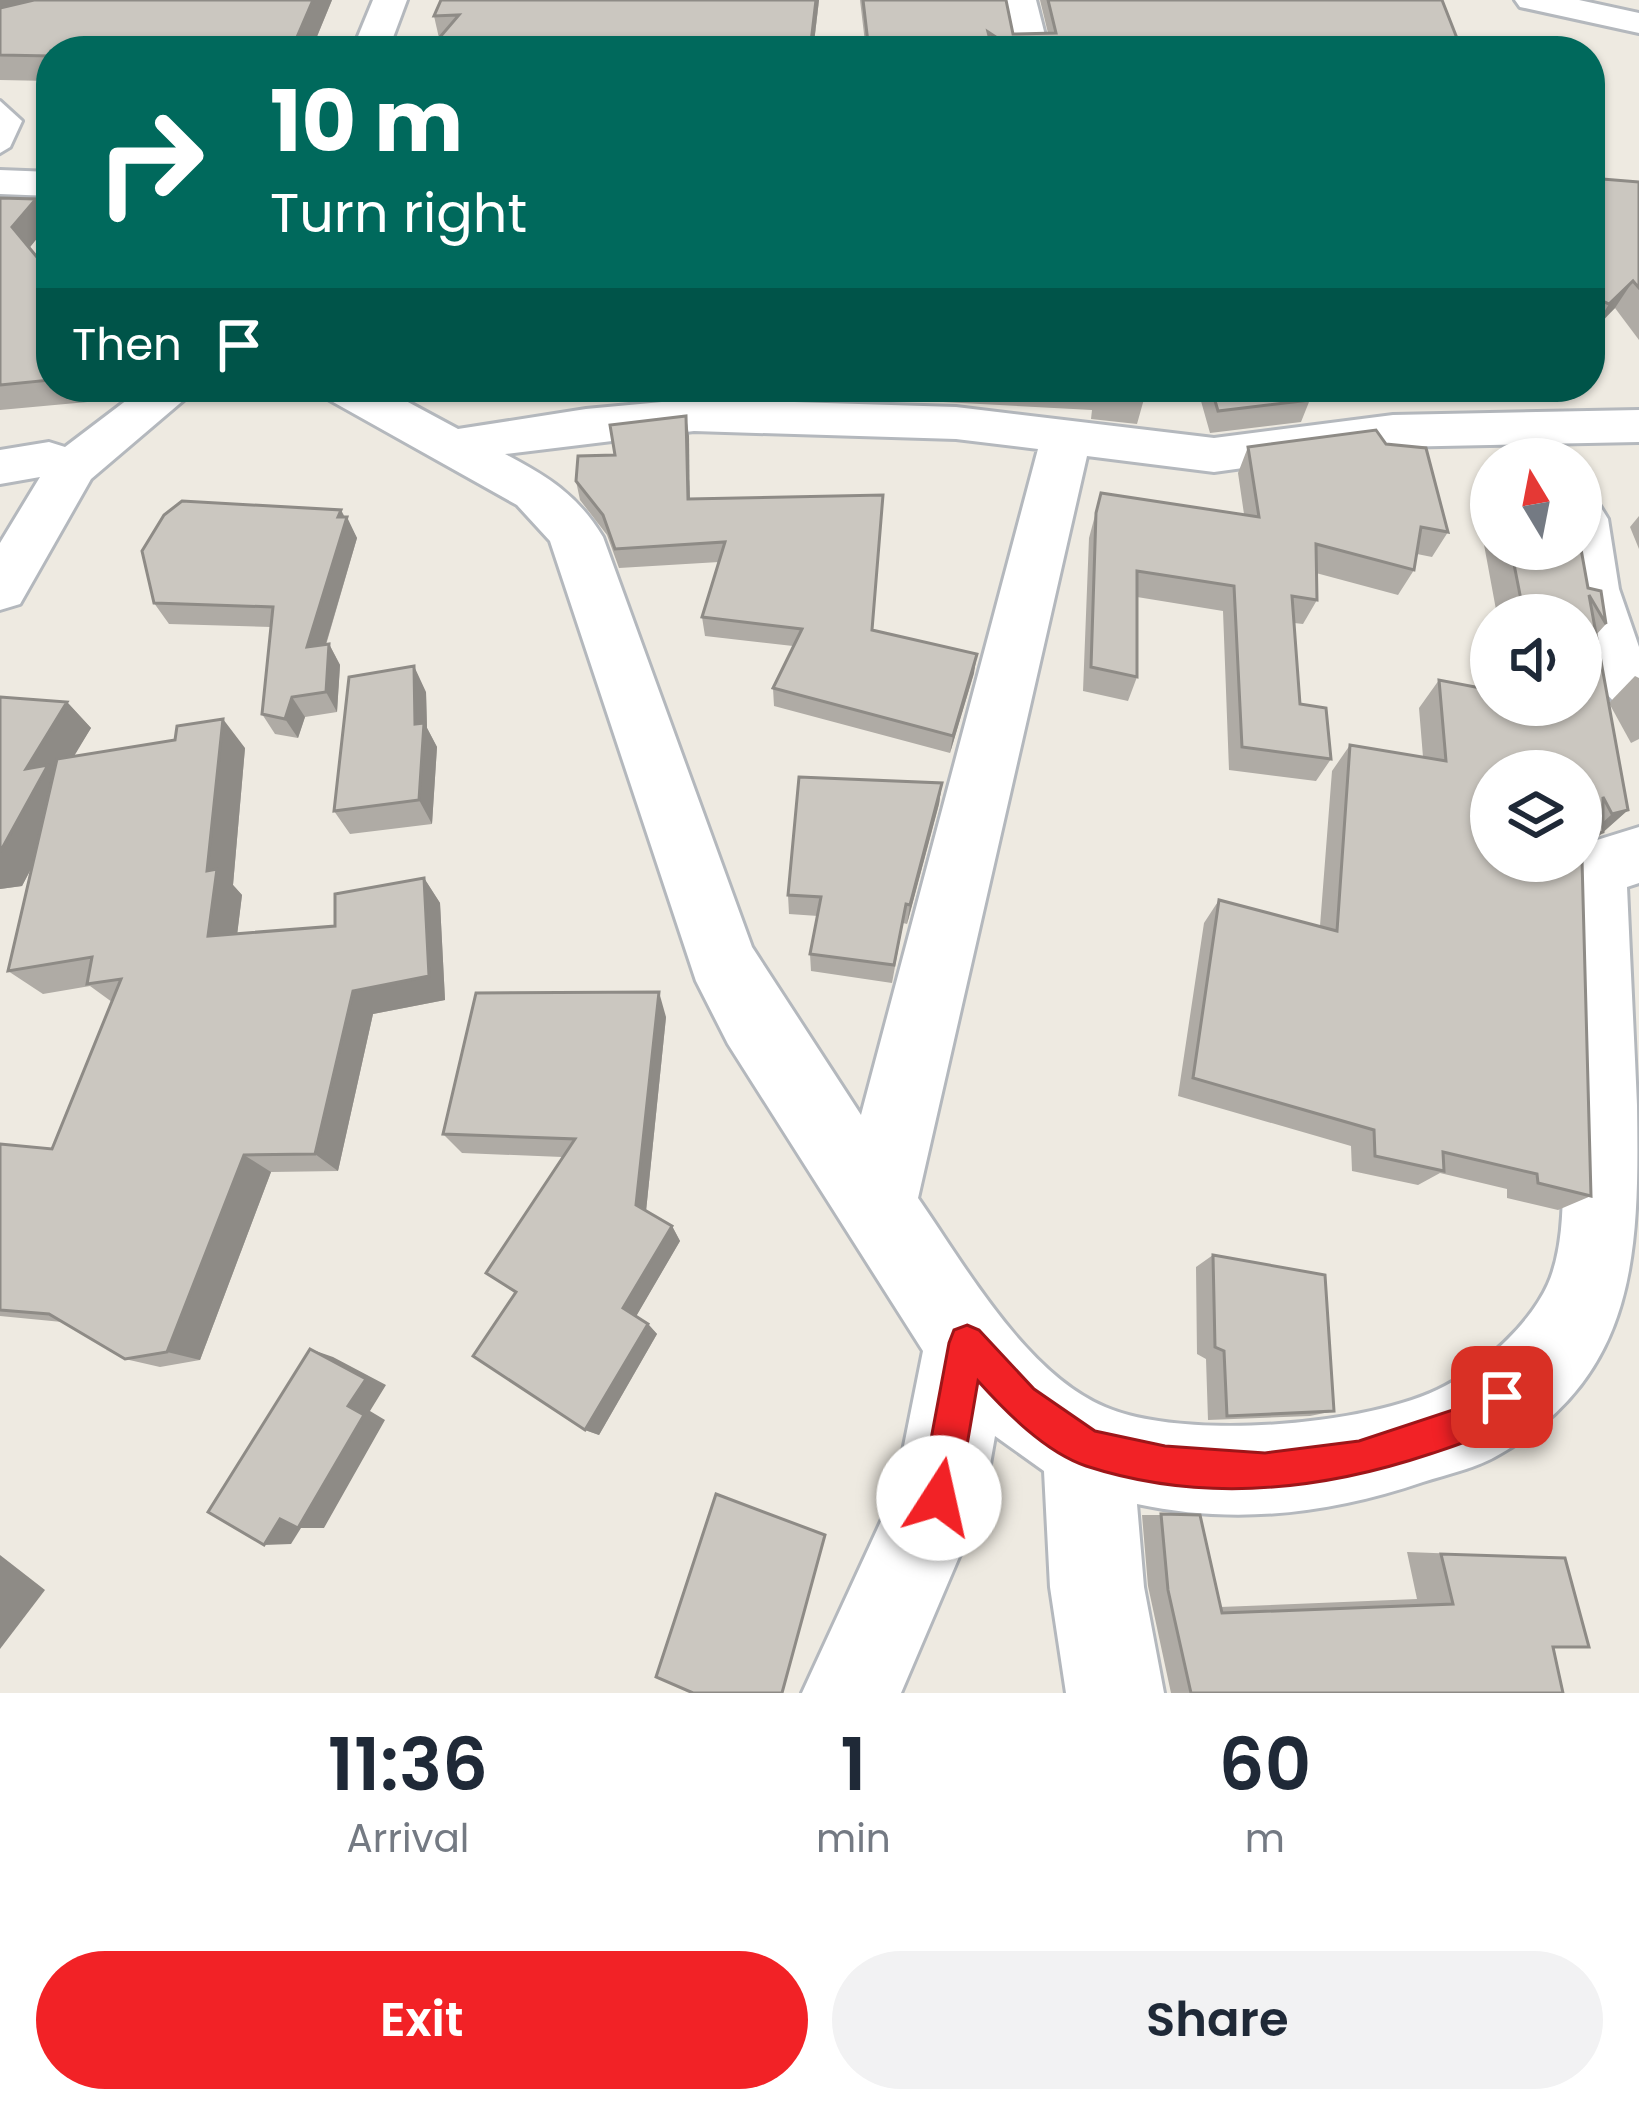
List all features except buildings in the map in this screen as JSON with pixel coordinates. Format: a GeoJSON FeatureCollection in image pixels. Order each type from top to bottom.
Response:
{"type":"FeatureCollection","features":[{"type":"Feature","properties":{"kind":"street"},"geometry":{"type":"LineString","coordinates":[[376,36],[389,0]]}},
{"type":"Feature","properties":{"kind":"street"},"geometry":{"type":"LineString","coordinates":[[1019,0],[1027,36]]}},
{"type":"Feature","properties":{"kind":"street"},"geometry":{"type":"LineString","coordinates":[[1532,0],[1639,22]]}},
{"type":"Feature","properties":{"kind":"street"},"geometry":{"type":"LineString","coordinates":[[0,182],[36,183]]}},
{"type":"Feature","properties":{"kind":"street"},"geometry":{"type":"LineString","coordinates":[[0,590],[71,469],[156,402]]}},
{"type":"Feature","properties":{"kind":"street"},"geometry":{"type":"LineString","coordinates":[[371,402],[536,493],[558,512],[575,537],[721,959],[754,1020],[967,1343],[1021,1402],[1087,1448],[1165,1465],[1265,1471],[1359,1459],[1469,1423],[1536,1372],[1586,1302],[1602,1215],[1593,884],[1597,870],[1609,861],[1639,855]]}},
{"type":"Feature","properties":{"kind":"street"},"geometry":{"type":"LineString","coordinates":[[454,446],[586,424],[694,415],[956,423],[1214,455],[1393,431],[1488,438]]}},
{"type":"Feature","properties":{"kind":"street"},"geometry":{"type":"LineString","coordinates":[[1593,438],[1639,426]]}},
{"type":"Feature","properties":{"kind":"street"},"geometry":{"type":"LineString","coordinates":[[877,1205],[1067,434]]}},
{"type":"Feature","properties":{"kind":"street"},"geometry":{"type":"LineString","coordinates":[[0,467],[49,458],[71,469]]}},
{"type":"Feature","properties":{"kind":"street"},"geometry":{"type":"LineString","coordinates":[[1588,570],[1596,621],[1622,674],[1639,692]]}},
{"type":"Feature","properties":{"kind":"street"},"geometry":{"type":"LineString","coordinates":[[851,1693],[939,1498],[967,1343]]}},
{"type":"Feature","properties":{"kind":"street"},"geometry":{"type":"LineString","coordinates":[[1087,1448],[1097,1587],[1115,1693]]}},
{"type":"Feature","properties":{"kind":"lane"},"geometry":{"type":"LineString","coordinates":[[0,107],[12,121],[0,146]]}},
{"type":"Feature","properties":{"kind":"route"},"geometry":{"type":"LineString","coordinates":[[939,1498],[967,1343],[1021,1402],[1087,1448],[1165,1465],[1265,1471],[1359,1459],[1469,1423],[1502,1397]]}}]}
